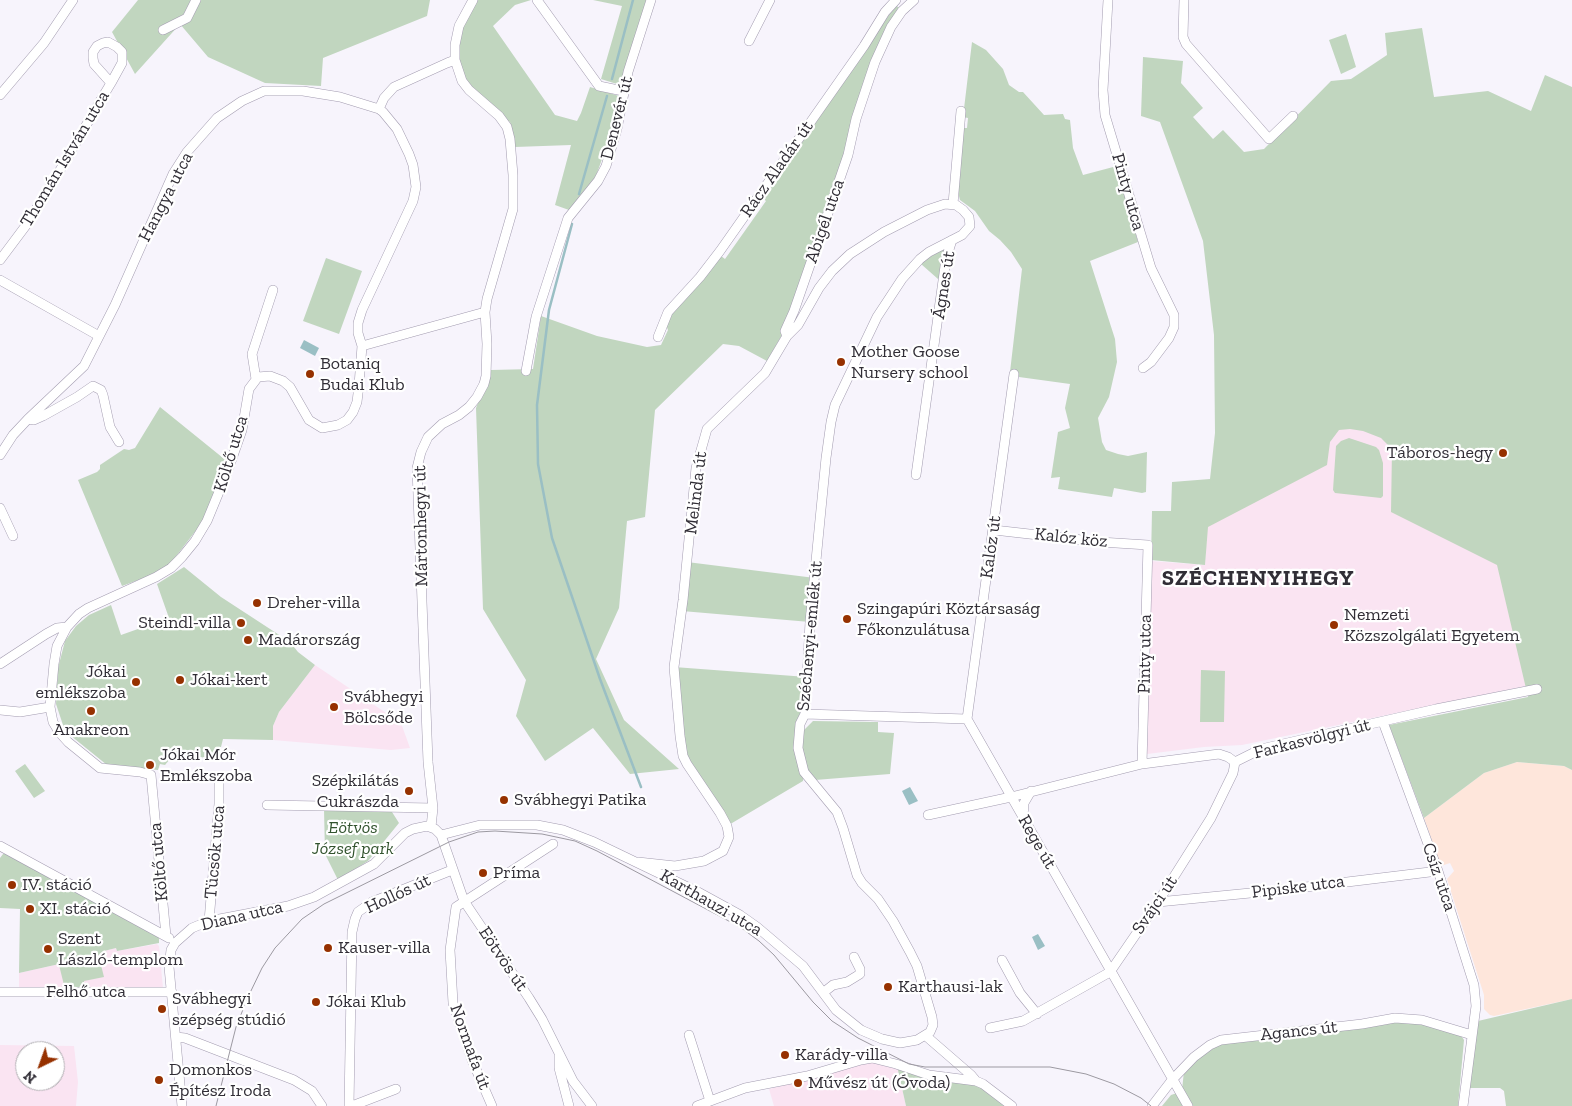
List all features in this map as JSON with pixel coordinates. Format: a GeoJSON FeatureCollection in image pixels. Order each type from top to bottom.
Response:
{"type":"FeatureCollection","features":[{"type":"Feature","properties":{"kind":"street"},"geometry":{"type":"LineString","coordinates":[[0,95],[41,48],[73,0]]}},
{"type":"Feature","properties":{"kind":"street"},"geometry":{"type":"LineString","coordinates":[[163,30],[187,18],[196,0]]}},
{"type":"Feature","properties":{"kind":"street","name":"Mártonhegyi út"},"geometry":{"type":"LineString","coordinates":[[434,808],[428,762],[417,468],[421,452],[428,437],[442,424],[469,407],[484,384],[487,344],[485,312],[492,277],[513,209],[510,139],[504,122],[469,90],[462,80],[455,60],[455,45],[459,26],[473,0]]}},
{"type":"Feature","properties":{"kind":"street"},"geometry":{"type":"LineString","coordinates":[[537,0],[599,86],[623,91]]}},
{"type":"Feature","properties":{"kind":"street","name":"Denevér út"},"geometry":{"type":"LineString","coordinates":[[526,371],[536,317],[567,222],[572,212],[598,181],[606,166],[617,129],[623,91],[651,0]]}},
{"type":"Feature","properties":{"kind":"street"},"geometry":{"type":"LineString","coordinates":[[749,41],[770,0]]}},
{"type":"Feature","properties":{"kind":"street","name":"Rácz Aladár út"},"geometry":{"type":"LineString","coordinates":[[658,337],[668,312],[700,277],[720,251],[864,46],[885,12],[896,0]]}},
{"type":"Feature","properties":{"kind":"street","name":"Abigél utca"},"geometry":{"type":"LineString","coordinates":[[787,336],[785,331],[799,298],[837,188],[861,103],[883,41],[902,11],[914,0]]}},
{"type":"Feature","properties":{"kind":"street","name":"Pinty utca"},"geometry":{"type":"LineString","coordinates":[[1108,0],[1103,90],[1105,115],[1151,268],[1175,320],[1172,332],[1165,344],[1152,362],[1143,368]]}},
{"type":"Feature","properties":{"kind":"street"},"geometry":{"type":"LineString","coordinates":[[1184,0],[1183,37],[1186,44],[1269,139],[1293,116]]}},
{"type":"Feature","properties":{"kind":"street"},"geometry":{"type":"LineString","coordinates":[[273,290],[252,354],[256,380],[258,377],[270,376],[283,382],[290,387],[309,420],[322,428],[338,425],[347,420],[357,402],[362,346],[358,333],[358,323],[362,310],[414,202],[416,187],[413,165],[403,139],[392,122],[379,109],[384,98],[394,87],[455,60]]}},
{"type":"Feature","properties":{"kind":"street","name":"Thomán István utca"},"geometry":{"type":"LineString","coordinates":[[0,260],[27,224],[111,83]]}},
{"type":"Feature","properties":{"kind":"street","name":"Hangya utca"},"geometry":{"type":"LineString","coordinates":[[0,455],[28,419],[84,366],[115,305],[173,174],[187,152],[217,118],[242,101],[264,91],[322,93],[379,109]]}},
{"type":"Feature","properties":{"kind":"street"},"geometry":{"type":"LineString","coordinates":[[953,204],[961,111]]}},
{"type":"Feature","properties":{"kind":"street","name":"Melinda út"},"geometry":{"type":"LineString","coordinates":[[638,862],[675,866],[711,858],[723,851],[729,837],[727,826],[687,764],[684,756],[680,736],[674,667],[696,468],[707,429],[720,414],[764,373],[787,336],[798,325],[819,288],[832,271],[850,254],[884,232],[918,214],[937,206],[953,204]]}},
{"type":"Feature","properties":{"kind":"street","name":"Ágnes út"},"geometry":{"type":"LineString","coordinates":[[916,475],[946,259],[952,240],[967,231],[970,226],[969,217],[963,210],[953,204]]}},
{"type":"Feature","properties":{"kind":"street","name":"Széchenyi-emlék út"},"geometry":{"type":"LineString","coordinates":[[926,1036],[933,1025],[932,1017],[914,959],[893,921],[878,899],[862,883],[857,875],[843,828],[836,812],[804,772],[798,748],[800,724],[805,714],[810,622],[826,458],[835,405],[877,317],[894,290],[920,259],[952,240]]}},
{"type":"Feature","properties":{"kind":"street"},"geometry":{"type":"LineString","coordinates":[[0,280],[99,336]]}},
{"type":"Feature","properties":{"kind":"street"},"geometry":{"type":"LineString","coordinates":[[362,346],[485,312]]}},
{"type":"Feature","properties":{"kind":"street","name":"Kalóz út"},"geometry":{"type":"LineString","coordinates":[[967,719],[1014,374]]}},
{"type":"Feature","properties":{"kind":"street","name":"Költő utca"},"geometry":{"type":"LineString","coordinates":[[166,936],[151,775],[100,768],[58,732],[53,722],[50,707],[52,674],[57,646],[67,627],[79,614],[171,568],[195,541],[207,521],[228,470],[242,430],[249,389],[256,380]]}},
{"type":"Feature","properties":{"kind":"street"},"geometry":{"type":"LineString","coordinates":[[28,419],[34,420],[43,416],[77,398],[93,386],[101,390],[110,426],[119,442]]}},
{"type":"Feature","properties":{"kind":"street"},"geometry":{"type":"LineString","coordinates":[[0,508],[13,536]]}},
{"type":"Feature","properties":{"kind":"street","name":"Kalóz köz"},"geometry":{"type":"LineString","coordinates":[[994,530],[1100,542],[1148,544]]}},
{"type":"Feature","properties":{"kind":"street","name":"Pinty utca"},"geometry":{"type":"LineString","coordinates":[[1142,764],[1148,544]]}},
{"type":"Feature","properties":{"kind":"street"},"geometry":{"type":"LineString","coordinates":[[0,664],[18,650],[46,634],[57,628],[67,627]]}},
{"type":"Feature","properties":{"kind":"street","name":"Farkasvölgyi út"},"geometry":{"type":"LineString","coordinates":[[928,815],[1011,798],[1031,791],[1142,764],[1219,754],[1228,757],[1234,762],[1261,749],[1436,709],[1537,689]]}},
{"type":"Feature","properties":{"kind":"street"},"geometry":{"type":"LineString","coordinates":[[0,710],[20,712],[50,707]]}},
{"type":"Feature","properties":{"kind":"street"},"geometry":{"type":"LineString","coordinates":[[805,714],[967,719]]}},
{"type":"Feature","properties":{"kind":"street","name":"Rege út"},"geometry":{"type":"LineString","coordinates":[[967,719],[1188,1106]]}},
{"type":"Feature","properties":{"kind":"street","name":"Csíz utca"},"geometry":{"type":"LineString","coordinates":[[1383,722],[1438,871],[1474,984],[1476,1006],[1463,1106]]}},
{"type":"Feature","properties":{"kind":"street","name":"Svájci út"},"geometry":{"type":"LineString","coordinates":[[990,1028],[1023,1021],[1110,972],[1212,818],[1233,773],[1234,762]]}},
{"type":"Feature","properties":{"kind":"street","name":"Tücsök utca"},"geometry":{"type":"LineString","coordinates":[[209,921],[219,804],[219,782]]}},
{"type":"Feature","properties":{"kind":"street"},"geometry":{"type":"LineString","coordinates":[[1023,818],[1024,803],[1031,791]]}},
{"type":"Feature","properties":{"kind":"street"},"geometry":{"type":"LineString","coordinates":[[267,805],[434,808],[431,828],[441,835]]}},
{"type":"Feature","properties":{"kind":"street","name":"Karthauzi utca"},"geometry":{"type":"LineString","coordinates":[[441,835],[480,825],[537,825],[563,830],[594,842],[724,906],[757,927],[803,966],[843,1017],[861,1030],[882,1039],[900,1043],[913,1042],[926,1036]]}},
{"type":"Feature","properties":{"kind":"street","name":"Diana utca"},"geometry":{"type":"LineString","coordinates":[[175,943],[192,928],[209,921],[288,906],[305,900],[374,864],[398,839],[413,829],[427,826],[431,828]]}},
{"type":"Feature","properties":{"kind":"street","name":"Eötvös út"},"geometry":{"type":"LineString","coordinates":[[441,835],[464,901],[529,998],[542,1019],[573,1081],[592,1106]]}},
{"type":"Feature","properties":{"kind":"street"},"geometry":{"type":"LineString","coordinates":[[464,901],[553,844]]}},
{"type":"Feature","properties":{"kind":"street"},"geometry":{"type":"LineString","coordinates":[[0,846],[166,936],[175,943],[169,958],[182,1106]]}},
{"type":"Feature","properties":{"kind":"street","name":"Hollós út"},"geometry":{"type":"LineString","coordinates":[[350,1106],[352,932],[358,912],[372,902],[452,870]]}},
{"type":"Feature","properties":{"kind":"street","name":"Pipiske utca"},"geometry":{"type":"LineString","coordinates":[[1158,902],[1281,890],[1438,871]]}},
{"type":"Feature","properties":{"kind":"street","name":"Normafa út"},"geometry":{"type":"LineString","coordinates":[[464,901],[456,907],[451,934],[450,972],[453,1003],[472,1060],[492,1106]]}},
{"type":"Feature","properties":{"kind":"street"},"geometry":{"type":"LineString","coordinates":[[824,992],[833,985],[847,982],[860,974],[860,969],[854,956]]}},
{"type":"Feature","properties":{"kind":"street"},"geometry":{"type":"LineString","coordinates":[[1002,960],[1020,993],[1037,1014]]}},
{"type":"Feature","properties":{"kind":"street","name":"Felhő utca"},"geometry":{"type":"LineString","coordinates":[[0,992],[172,992]]}},
{"type":"Feature","properties":{"kind":"street","name":"Agancs út"},"geometry":{"type":"LineString","coordinates":[[1152,1106],[1172,1080],[1194,1057],[1210,1045],[1233,1038],[1362,1024],[1395,1018],[1422,1020],[1472,1035]]}},
{"type":"Feature","properties":{"kind":"street"},"geometry":{"type":"LineString","coordinates":[[688,1035],[710,1101]]}},
{"type":"Feature","properties":{"kind":"street"},"geometry":{"type":"LineString","coordinates":[[926,1036],[976,1081]]}},
{"type":"Feature","properties":{"kind":"street"},"geometry":{"type":"LineString","coordinates":[[176,1037],[197,1042],[294,1080],[312,1091],[322,1106]]}},
{"type":"Feature","properties":{"kind":"street"},"geometry":{"type":"LineString","coordinates":[[559,1052],[559,1068],[569,1106]]}},
{"type":"Feature","properties":{"kind":"street"},"geometry":{"type":"LineString","coordinates":[[697,1106],[759,1084],[808,1076],[872,1058],[929,1075],[976,1081],[983,1084],[1012,1106]]}},
{"type":"Feature","properties":{"kind":"street"},"geometry":{"type":"LineString","coordinates":[[350,1106],[396,1089]]}},
{"type":"Feature","properties":{"kind":"shaded area","name":"Nemzeti Közszolgálati Egyetem"},"geometry":{"type":"Polygon","coordinates":[[[1349,402],[1509,542],[1526,686],[1242,745],[1204,747],[1147,754],[1151,561],[1205,565],[1207,527],[1349,402]]]}},
{"type":"Feature","properties":{"kind":"shaded area"},"geometry":{"type":"Polygon","coordinates":[[[315,665],[401,723],[410,748],[391,750],[273,740],[273,726],[279,712],[315,665]]]}},
{"type":"Feature","properties":{"kind":"shaded area"},"geometry":{"type":"Polygon","coordinates":[[[1517,762],[1564,766],[1572,770],[1572,999],[1494,1016],[1484,1009],[1484,995],[1447,879],[1454,871],[1450,863],[1441,866],[1424,818],[1484,773],[1517,762]]]}},
{"type":"Feature","properties":{"kind":"shaded area"},"geometry":{"type":"Polygon","coordinates":[[[157,944],[159,946],[163,988],[19,987],[19,973],[104,954],[104,951],[116,948],[117,951],[157,944]]]}},
{"type":"Feature","properties":{"kind":"shaded area"},"geometry":{"type":"Polygon","coordinates":[[[0,1045],[15,1045],[15,1091],[65,1091],[65,1046],[74,1046],[78,1082],[76,1106],[0,1106],[0,1045]]]}},
{"type":"Feature","properties":{"kind":"shaded area"},"geometry":{"type":"Polygon","coordinates":[[[871,1062],[897,1066],[906,1106],[774,1106],[769,1089],[871,1062]]]}},
{"type":"Feature","properties":{"kind":"green space"},"geometry":{"type":"Polygon","coordinates":[[[138,0],[430,0],[427,16],[323,58],[321,86],[265,83],[208,57],[180,24],[135,74],[112,32],[138,0]]]}},
{"type":"Feature","properties":{"kind":"green space"},"geometry":{"type":"Polygon","coordinates":[[[473,0],[531,0],[515,5],[493,26],[555,115],[577,121],[590,87],[619,96],[607,145],[596,176],[569,210],[555,205],[571,145],[515,147],[510,122],[499,116],[469,90],[459,73],[459,26],[473,0]]]}},
{"type":"Feature","properties":{"kind":"green space"},"geometry":{"type":"Polygon","coordinates":[[[593,0],[650,0],[641,20],[620,85],[601,79],[622,6],[593,0]]]}},
{"type":"Feature","properties":{"kind":"green space"},"geometry":{"type":"Polygon","coordinates":[[[896,5],[900,9],[887,27],[786,328],[767,361],[739,346],[723,344],[655,410],[645,517],[627,521],[619,608],[596,659],[624,720],[679,769],[630,774],[593,728],[545,761],[516,716],[526,680],[483,609],[476,408],[491,370],[533,369],[541,316],[597,336],[647,347],[661,345],[668,330],[666,325],[668,318],[721,256],[725,259],[766,201],[761,197],[896,5]]]}},
{"type":"Feature","properties":{"kind":"green space"},"geometry":{"type":"Polygon","coordinates":[[[1422,28],[1434,97],[1488,91],[1531,111],[1545,75],[1572,87],[1572,770],[1564,766],[1517,762],[1484,773],[1424,818],[1389,725],[1528,697],[1497,565],[1391,512],[1392,449],[1381,438],[1363,431],[1350,429],[1339,430],[1330,442],[1327,465],[1208,527],[1205,565],[1151,560],[1152,511],[1171,511],[1172,482],[1210,479],[1215,433],[1214,335],[1203,241],[1160,122],[1141,116],[1143,57],[1183,61],[1181,83],[1203,108],[1193,117],[1213,139],[1223,130],[1244,152],[1264,149],[1331,81],[1351,79],[1387,55],[1385,33],[1422,28]]]}},
{"type":"Feature","properties":{"kind":"green space"},"geometry":{"type":"Polygon","coordinates":[[[1346,34],[1356,67],[1341,74],[1329,40],[1346,34]]]}},
{"type":"Feature","properties":{"kind":"green space"},"geometry":{"type":"Polygon","coordinates":[[[972,42],[986,50],[1003,69],[1009,85],[1019,92],[1023,92],[1044,115],[1063,114],[1065,119],[1070,120],[1073,148],[1083,175],[1117,166],[1138,242],[1090,261],[1115,339],[1117,362],[1109,397],[1098,418],[1102,442],[1106,450],[1128,456],[1147,452],[1146,492],[1114,488],[1112,497],[1058,489],[1060,477],[1051,478],[1058,432],[1070,428],[1065,408],[1070,384],[1019,377],[1018,372],[1010,372],[1022,269],[1011,252],[989,231],[975,211],[960,200],[958,192],[962,128],[967,128],[968,118],[963,117],[972,42]]]}},
{"type":"Feature","properties":{"kind":"green space"},"geometry":{"type":"Polygon","coordinates":[[[942,247],[945,249],[941,276],[938,279],[921,264],[927,257],[942,247]]]}},
{"type":"Feature","properties":{"kind":"green space"},"geometry":{"type":"Polygon","coordinates":[[[326,258],[362,271],[339,334],[303,321],[326,258]]]}},
{"type":"Feature","properties":{"kind":"green space"},"geometry":{"type":"Polygon","coordinates":[[[160,407],[228,462],[201,524],[168,566],[155,574],[122,586],[78,480],[97,472],[100,469],[100,465],[124,449],[135,448],[160,407]]]}},
{"type":"Feature","properties":{"kind":"green space"},"geometry":{"type":"Polygon","coordinates":[[[1349,438],[1376,447],[1379,450],[1383,463],[1383,496],[1381,498],[1335,493],[1333,490],[1336,446],[1341,441],[1349,438]]]}},
{"type":"Feature","properties":{"kind":"green space"},"geometry":{"type":"Polygon","coordinates":[[[687,562],[815,578],[810,622],[682,611],[687,562]]]}},
{"type":"Feature","properties":{"kind":"green space","name":"Jókai-kert"},"geometry":{"type":"Polygon","coordinates":[[[184,567],[221,597],[290,642],[298,652],[315,665],[279,712],[273,726],[273,740],[223,739],[218,759],[171,754],[170,759],[165,765],[160,764],[158,770],[107,765],[65,731],[56,704],[58,668],[65,641],[76,626],[89,615],[111,605],[121,635],[169,618],[157,584],[184,567]]]}},
{"type":"Feature","properties":{"kind":"green space"},"geometry":{"type":"Polygon","coordinates":[[[674,667],[807,677],[800,724],[803,781],[727,826],[687,764],[674,667]]]}},
{"type":"Feature","properties":{"kind":"green space"},"geometry":{"type":"Polygon","coordinates":[[[1201,670],[1225,671],[1224,722],[1200,722],[1201,670]]]}},
{"type":"Feature","properties":{"kind":"green space"},"geometry":{"type":"Polygon","coordinates":[[[813,721],[878,722],[878,732],[894,733],[890,774],[815,780],[807,770],[801,748],[802,732],[813,721]]]}},
{"type":"Feature","properties":{"kind":"green space"},"geometry":{"type":"Polygon","coordinates":[[[25,764],[45,791],[34,798],[15,771],[25,764]]]}},
{"type":"Feature","properties":{"kind":"green space","name":"Eötvös József park"},"geometry":{"type":"Polygon","coordinates":[[[324,809],[392,812],[399,823],[368,861],[338,880],[325,854],[324,809]]]}},
{"type":"Feature","properties":{"kind":"green space"},"geometry":{"type":"Polygon","coordinates":[[[3,854],[159,937],[159,943],[117,951],[116,948],[104,951],[104,954],[19,973],[20,909],[0,908],[0,858],[3,854]]]}},
{"type":"Feature","properties":{"kind":"green space"},"geometry":{"type":"Polygon","coordinates":[[[99,957],[104,977],[84,981],[85,988],[72,987],[71,984],[64,985],[59,965],[99,957]]]}},
{"type":"Feature","properties":{"kind":"green space"},"geometry":{"type":"Polygon","coordinates":[[[1572,999],[1572,1106],[1506,1106],[1504,1091],[1500,1088],[1469,1088],[1478,1021],[1572,999]]]}},
{"type":"Feature","properties":{"kind":"green space"},"geometry":{"type":"Polygon","coordinates":[[[1408,1021],[1460,1034],[1464,1040],[1458,1106],[1192,1106],[1182,1090],[1184,1071],[1203,1053],[1219,1043],[1408,1021]]]}},
{"type":"Feature","properties":{"kind":"green space"},"geometry":{"type":"Polygon","coordinates":[[[897,1066],[973,1084],[982,1088],[1006,1106],[906,1106],[897,1066]]]}},
{"type":"Feature","properties":{"kind":"green space"},"geometry":{"type":"Polygon","coordinates":[[[1177,1093],[1185,1106],[1162,1106],[1171,1095],[1177,1093]]]}},
{"type":"Feature","properties":{"kind":"water"},"geometry":{"type":"Polygon","coordinates":[[[304,340],[319,348],[315,356],[300,348],[304,340]]]}},
{"type":"Feature","properties":{"kind":"water"},"geometry":{"type":"Polygon","coordinates":[[[910,787],[918,801],[909,805],[902,791],[910,787]]]}},
{"type":"Feature","properties":{"kind":"water"},"geometry":{"type":"Polygon","coordinates":[[[1038,934],[1045,946],[1038,950],[1032,937],[1038,934]]]}},
{"type":"Feature","properties":{"kind":"waterway"},"geometry":{"type":"LineString","coordinates":[[612,79],[633,0]]}},
{"type":"Feature","properties":{"kind":"waterway"},"geometry":{"type":"LineString","coordinates":[[579,194],[607,96]]}},
{"type":"Feature","properties":{"kind":"waterway"},"geometry":{"type":"LineString","coordinates":[[572,224],[549,310],[537,405],[538,464],[552,538],[600,679],[641,787]]}},
{"type":"Feature","properties":{"kind":"tram line"},"geometry":{"type":"LineString","coordinates":[[216,1106],[236,1027],[248,997],[262,968],[275,948],[302,919],[324,904],[449,842],[478,832],[495,831],[542,834],[575,841],[740,927],[774,955],[813,1002],[832,1021],[858,1038],[909,1064],[925,1067],[1050,1067],[1086,1074],[1114,1084],[1141,1098],[1151,1106]]}},
{"type":"Feature","properties":{"kind":"place","name":"Mother Goose Nursery school"},"geometry":{"type":"Point","coordinates":[841,362]}},
{"type":"Feature","properties":{"kind":"place","name":"Botaniq Budai Klub"},"geometry":{"type":"Point","coordinates":[310,374]}},
{"type":"Feature","properties":{"kind":"place","name":"Táboros-hegy"},"geometry":{"type":"Point","coordinates":[1503,453]}},
{"type":"Feature","properties":{"kind":"place","name":"Dreher-villa"},"geometry":{"type":"Point","coordinates":[257,603]}},
{"type":"Feature","properties":{"kind":"place","name":"Szingapúri Köztársaság Főkonzulátusa"},"geometry":{"type":"Point","coordinates":[847,619]}},
{"type":"Feature","properties":{"kind":"place","name":"Steindl-villa"},"geometry":{"type":"Point","coordinates":[241,623]}},
{"type":"Feature","properties":{"kind":"place","name":"Nemzeti Közszolgálati Egyetem"},"geometry":{"type":"Point","coordinates":[1334,625]}},
{"type":"Feature","properties":{"kind":"place","name":"Madárország"},"geometry":{"type":"Point","coordinates":[248,640]}},
{"type":"Feature","properties":{"kind":"place","name":"Jókai-kert"},"geometry":{"type":"Point","coordinates":[180,680]}},
{"type":"Feature","properties":{"kind":"place","name":"Jókai emlékszoba"},"geometry":{"type":"Point","coordinates":[136,682]}},
{"type":"Feature","properties":{"kind":"place","name":"Svábhegyi Bölcsőde"},"geometry":{"type":"Point","coordinates":[334,707]}},
{"type":"Feature","properties":{"kind":"place","name":"Anakreon"},"geometry":{"type":"Point","coordinates":[91,711]}},
{"type":"Feature","properties":{"kind":"place","name":"Jókai Mór Emlékszoba"},"geometry":{"type":"Point","coordinates":[150,765]}},
{"type":"Feature","properties":{"kind":"place","name":"Szépkilátás Cukrászda"},"geometry":{"type":"Point","coordinates":[409,791]}},
{"type":"Feature","properties":{"kind":"place","name":"Svábhegyi Patika"},"geometry":{"type":"Point","coordinates":[504,800]}},
{"type":"Feature","properties":{"kind":"place","name":"Príma"},"geometry":{"type":"Point","coordinates":[483,873]}},
{"type":"Feature","properties":{"kind":"place","name":"IV. stáció"},"geometry":{"type":"Point","coordinates":[12,885]}},
{"type":"Feature","properties":{"kind":"place","name":"XI. stáció"},"geometry":{"type":"Point","coordinates":[30,909]}},
{"type":"Feature","properties":{"kind":"place","name":"Kauser-villa"},"geometry":{"type":"Point","coordinates":[328,948]}},
{"type":"Feature","properties":{"kind":"place","name":"Szent László-templom"},"geometry":{"type":"Point","coordinates":[48,949]}},
{"type":"Feature","properties":{"kind":"place","name":"Karthausi-lak"},"geometry":{"type":"Point","coordinates":[888,987]}},
{"type":"Feature","properties":{"kind":"place","name":"Jókai Klub"},"geometry":{"type":"Point","coordinates":[316,1002]}},
{"type":"Feature","properties":{"kind":"place","name":"Svábhegyi szépség stúdió"},"geometry":{"type":"Point","coordinates":[162,1009]}},
{"type":"Feature","properties":{"kind":"place","name":"Karády-villa"},"geometry":{"type":"Point","coordinates":[785,1055]}},
{"type":"Feature","properties":{"kind":"place","name":"Domonkos Építész Iroda"},"geometry":{"type":"Point","coordinates":[159,1080]}},
{"type":"Feature","properties":{"kind":"place","name":"Művész út (Óvoda)"},"geometry":{"type":"Point","coordinates":[798,1083]}},
{"type":"Feature","properties":{"kind":"district","name":"SZÉCHENYIHEGY"},"geometry":{"type":"Point","coordinates":[1258,579]}}]}
